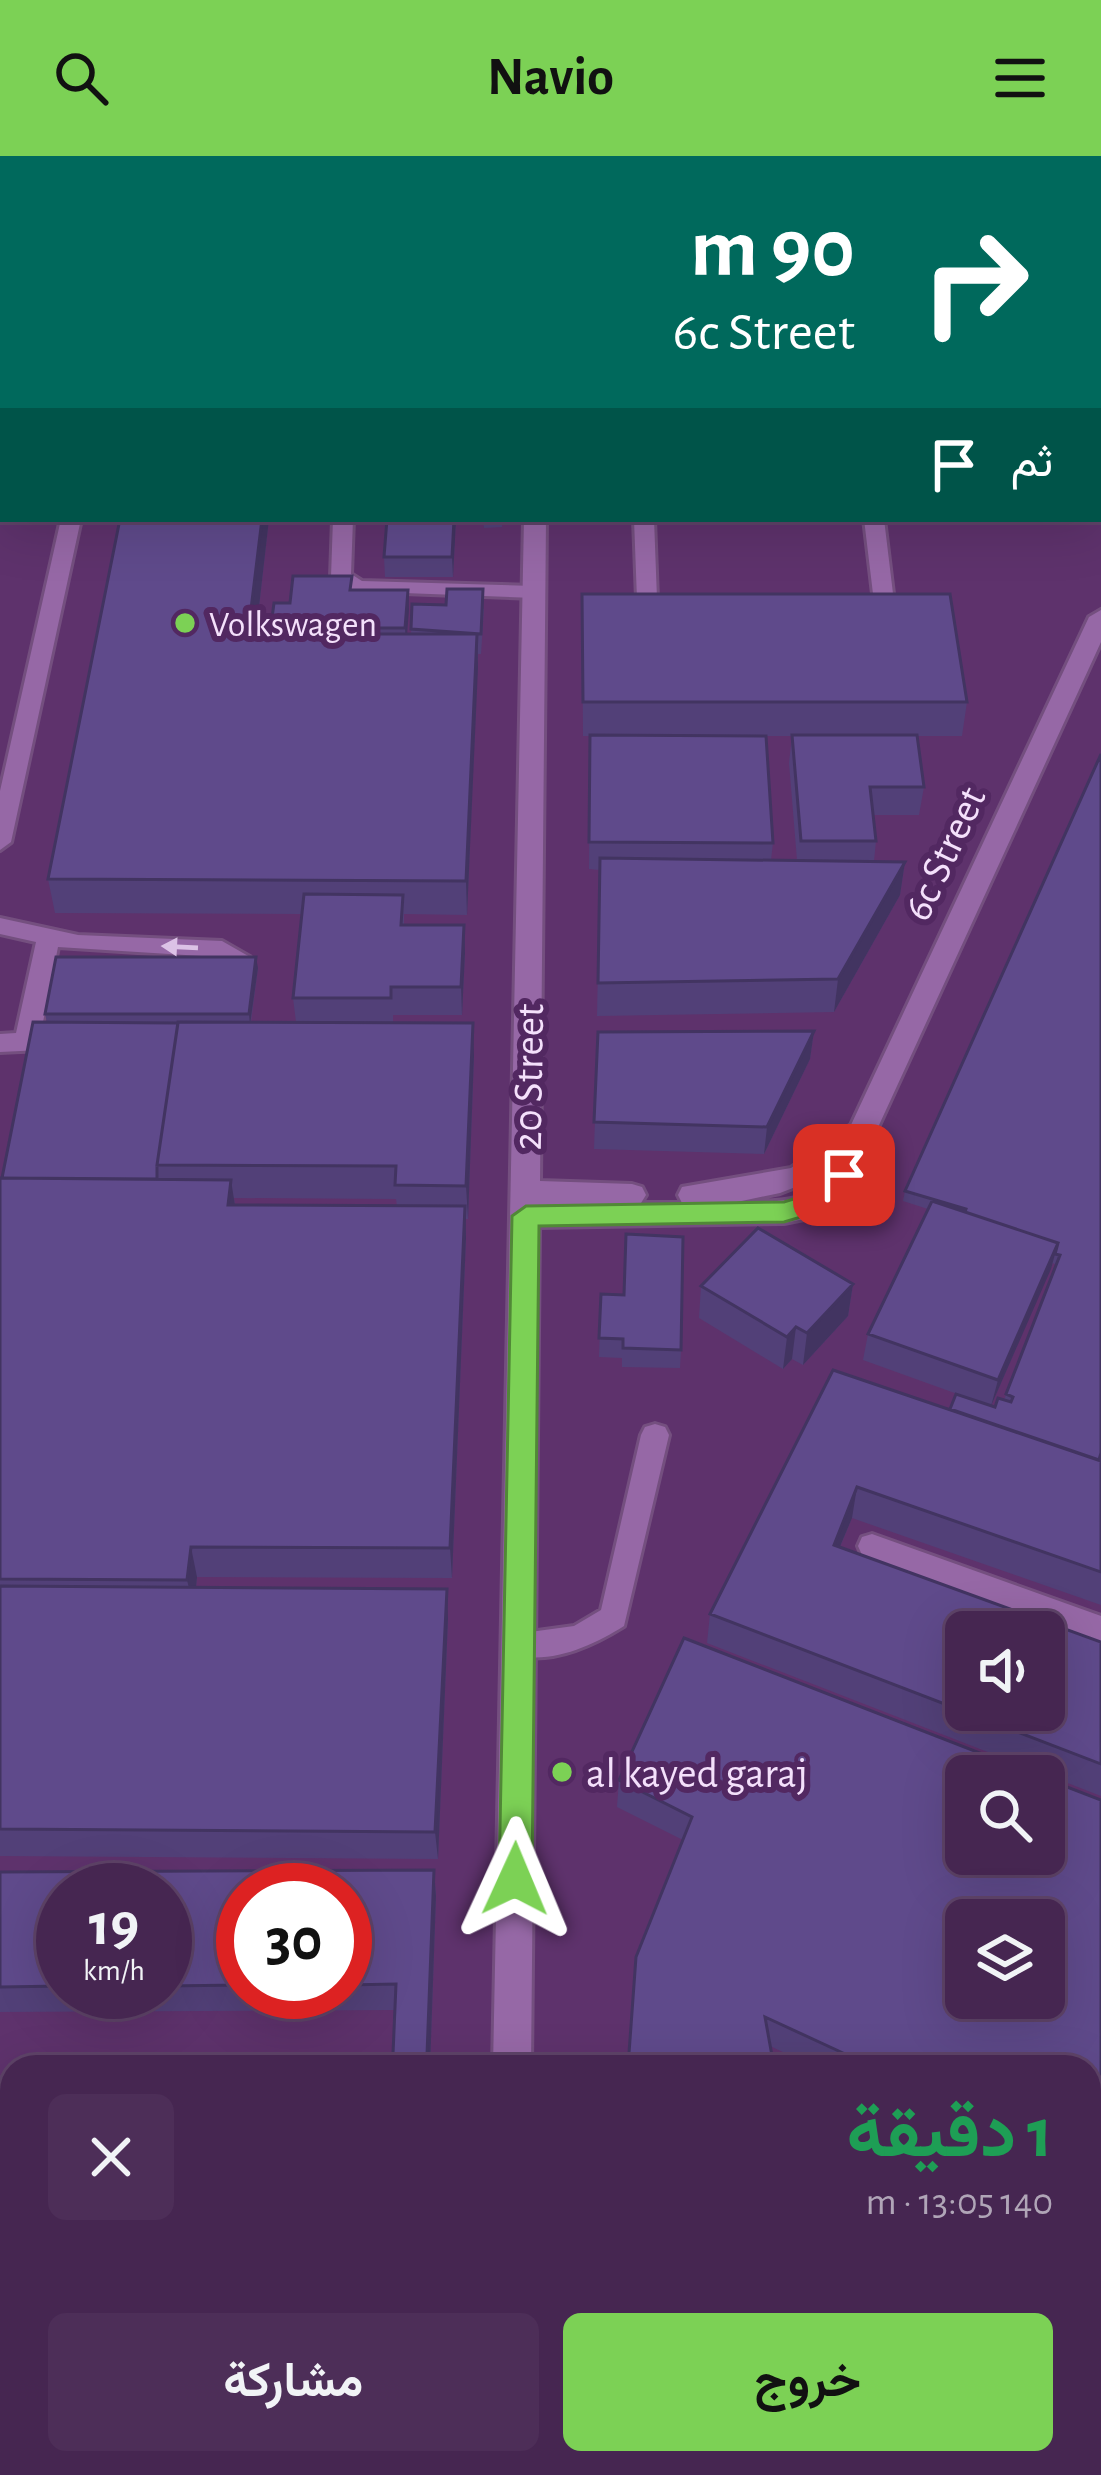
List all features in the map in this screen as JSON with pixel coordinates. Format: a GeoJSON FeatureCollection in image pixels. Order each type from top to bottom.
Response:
{"type":"FeatureCollection","features":[{"type":"Feature","properties":{"kind":"street","name":"20 Street"},"geometry":{"type":"LineString","coordinates":[[512,2055],[535,522]]}},
{"type":"Feature","properties":{"kind":"street","name":"6c Street"},"geometry":{"type":"LineString","coordinates":[[525,1204],[804,1209],[836,1189],[1101,617]]}},
{"type":"Feature","properties":{"kind":"lane"},"geometry":{"type":"LineString","coordinates":[[0,842],[70,522]]}},
{"type":"Feature","properties":{"kind":"lane"},"geometry":{"type":"LineString","coordinates":[[343,522],[341,577],[358,587],[534,592]]}},
{"type":"Feature","properties":{"kind":"lane"},"geometry":{"type":"LineString","coordinates":[[644,522],[648,606],[663,615],[694,616]]}},
{"type":"Feature","properties":{"kind":"lane"},"geometry":{"type":"LineString","coordinates":[[841,617],[872,616],[883,608],[874,522]]}},
{"type":"Feature","properties":{"kind":"lane"},"geometry":{"type":"LineString","coordinates":[[0,926],[48,940],[222,949],[242,963],[237,1014]]}},
{"type":"Feature","properties":{"kind":"lane"},"geometry":{"type":"LineString","coordinates":[[27,1040],[48,940]]}},
{"type":"Feature","properties":{"kind":"lane"},"geometry":{"type":"LineString","coordinates":[[0,1043],[94,1041]]}},
{"type":"Feature","properties":{"kind":"lane"},"geometry":{"type":"LineString","coordinates":[[519,1644],[579,1638],[614,1617],[655,1435]]}},
{"type":"Feature","properties":{"kind":"lane"},"geometry":{"type":"LineString","coordinates":[[872,1546],[1101,1628]]}},
{"type":"Feature","properties":{"kind":"building"},"geometry":{"type":"Polygon","coordinates":[[[119,522],[262,522],[248,634],[477,634],[466,881],[48,879],[119,522]]]}},
{"type":"Feature","properties":{"kind":"building"},"geometry":{"type":"Polygon","coordinates":[[[387,522],[454,522],[452,557],[384,557],[387,522]]]}},
{"type":"Feature","properties":{"kind":"building"},"geometry":{"type":"Polygon","coordinates":[[[293,576],[352,576],[350,590],[408,590],[405,628],[270,633],[274,603],[290,603],[293,576]]]}},
{"type":"Feature","properties":{"kind":"building"},"geometry":{"type":"Polygon","coordinates":[[[447,589],[483,589],[481,634],[411,629],[412,604],[446,605],[447,589]]]}},
{"type":"Feature","properties":{"kind":"building"},"geometry":{"type":"Polygon","coordinates":[[[582,594],[950,594],[967,702],[583,702],[582,594]]]}},
{"type":"Feature","properties":{"kind":"building"},"geometry":{"type":"Polygon","coordinates":[[[590,735],[766,736],[773,843],[589,842],[590,735]]]}},
{"type":"Feature","properties":{"kind":"building"},"geometry":{"type":"Polygon","coordinates":[[[792,735],[917,735],[924,787],[870,787],[876,841],[801,841],[792,735]]]}},
{"type":"Feature","properties":{"kind":"building"},"geometry":{"type":"Polygon","coordinates":[[[1101,754],[1099,1460],[950,1409],[956,1394],[995,1407],[998,1398],[1011,1402],[1013,1397],[1006,1394],[1060,1255],[1055,1254],[1058,1243],[905,1191],[1101,754]]]}},
{"type":"Feature","properties":{"kind":"building"},"geometry":{"type":"Polygon","coordinates":[[[600,858],[905,862],[838,979],[598,983],[600,858]]]}},
{"type":"Feature","properties":{"kind":"building"},"geometry":{"type":"Polygon","coordinates":[[[304,894],[403,895],[401,925],[464,925],[461,987],[391,987],[391,998],[293,998],[304,894]]]}},
{"type":"Feature","properties":{"kind":"building"},"geometry":{"type":"Polygon","coordinates":[[[56,957],[256,957],[249,1014],[45,1014],[56,957]]]}},
{"type":"Feature","properties":{"kind":"building"},"geometry":{"type":"Polygon","coordinates":[[[33,1022],[178,1023],[157,1179],[2,1178],[33,1022]]]}},
{"type":"Feature","properties":{"kind":"building"},"geometry":{"type":"Polygon","coordinates":[[[178,1022],[473,1023],[466,1186],[395,1185],[396,1166],[157,1165],[178,1022]]]}},
{"type":"Feature","properties":{"kind":"building"},"geometry":{"type":"Polygon","coordinates":[[[814,1031],[767,1127],[594,1122],[598,1032],[814,1031]]]}},
{"type":"Feature","properties":{"kind":"building"},"geometry":{"type":"Polygon","coordinates":[[[0,1178],[231,1180],[228,1205],[465,1206],[450,1548],[191,1547],[187,1580],[0,1579],[0,1178]]]}},
{"type":"Feature","properties":{"kind":"building"},"geometry":{"type":"Polygon","coordinates":[[[932,1201],[1058,1243],[998,1380],[868,1334],[932,1201]]]}},
{"type":"Feature","properties":{"kind":"building"},"geometry":{"type":"Polygon","coordinates":[[[758,1228],[853,1284],[807,1333],[796,1327],[787,1337],[701,1286],[758,1228]]]}},
{"type":"Feature","properties":{"kind":"building"},"geometry":{"type":"Polygon","coordinates":[[[626,1234],[683,1237],[681,1350],[623,1348],[623,1339],[599,1338],[601,1294],[624,1295],[626,1234]]]}},
{"type":"Feature","properties":{"kind":"building"},"geometry":{"type":"Polygon","coordinates":[[[833,1370],[1101,1461],[1101,1572],[857,1487],[834,1545],[1016,1611],[945,1611],[945,1704],[710,1614],[833,1370]]]}},
{"type":"Feature","properties":{"kind":"building"},"geometry":{"type":"Polygon","coordinates":[[[0,1586],[447,1589],[435,1832],[0,1829],[0,1586]]]}},
{"type":"Feature","properties":{"kind":"building"},"geometry":{"type":"Polygon","coordinates":[[[1065,1629],[1101,1642],[1101,1764],[1015,1731],[1065,1731],[1065,1629]]]}},
{"type":"Feature","properties":{"kind":"building"},"geometry":{"type":"Polygon","coordinates":[[[684,1638],[985,1755],[945,1755],[945,1875],[1065,1875],[1065,1786],[1101,1800],[1101,2055],[844,2055],[765,2017],[772,2055],[629,2055],[636,1957],[692,1817],[619,1780],[684,1638]]]}},
{"type":"Feature","properties":{"kind":"building"},"geometry":{"type":"Polygon","coordinates":[[[372,1870],[434,1870],[427,2055],[393,2054],[396,1984],[372,1984],[372,1870]]]}},
{"type":"Feature","properties":{"kind":"building"},"geometry":{"type":"Polygon","coordinates":[[[192,1871],[216,1871],[216,1985],[192,1986],[192,1871]]]}},
{"type":"Feature","properties":{"kind":"building"},"geometry":{"type":"Polygon","coordinates":[[[0,1872],[36,1872],[36,1986],[0,1987],[0,1872]]]}},
{"type":"Feature","properties":{"kind":"place","name":"Volkswagen"},"geometry":{"type":"Point","coordinates":[185,623]}},
{"type":"Feature","properties":{"kind":"place","name":"al kayed garaj"},"geometry":{"type":"Point","coordinates":[562,1772]}},
{"type":"Feature","properties":{"kind":"route"},"geometry":{"type":"LineString","coordinates":[[515,1879],[526,1216],[784,1212],[822,1201],[844,1175]]}}]}
